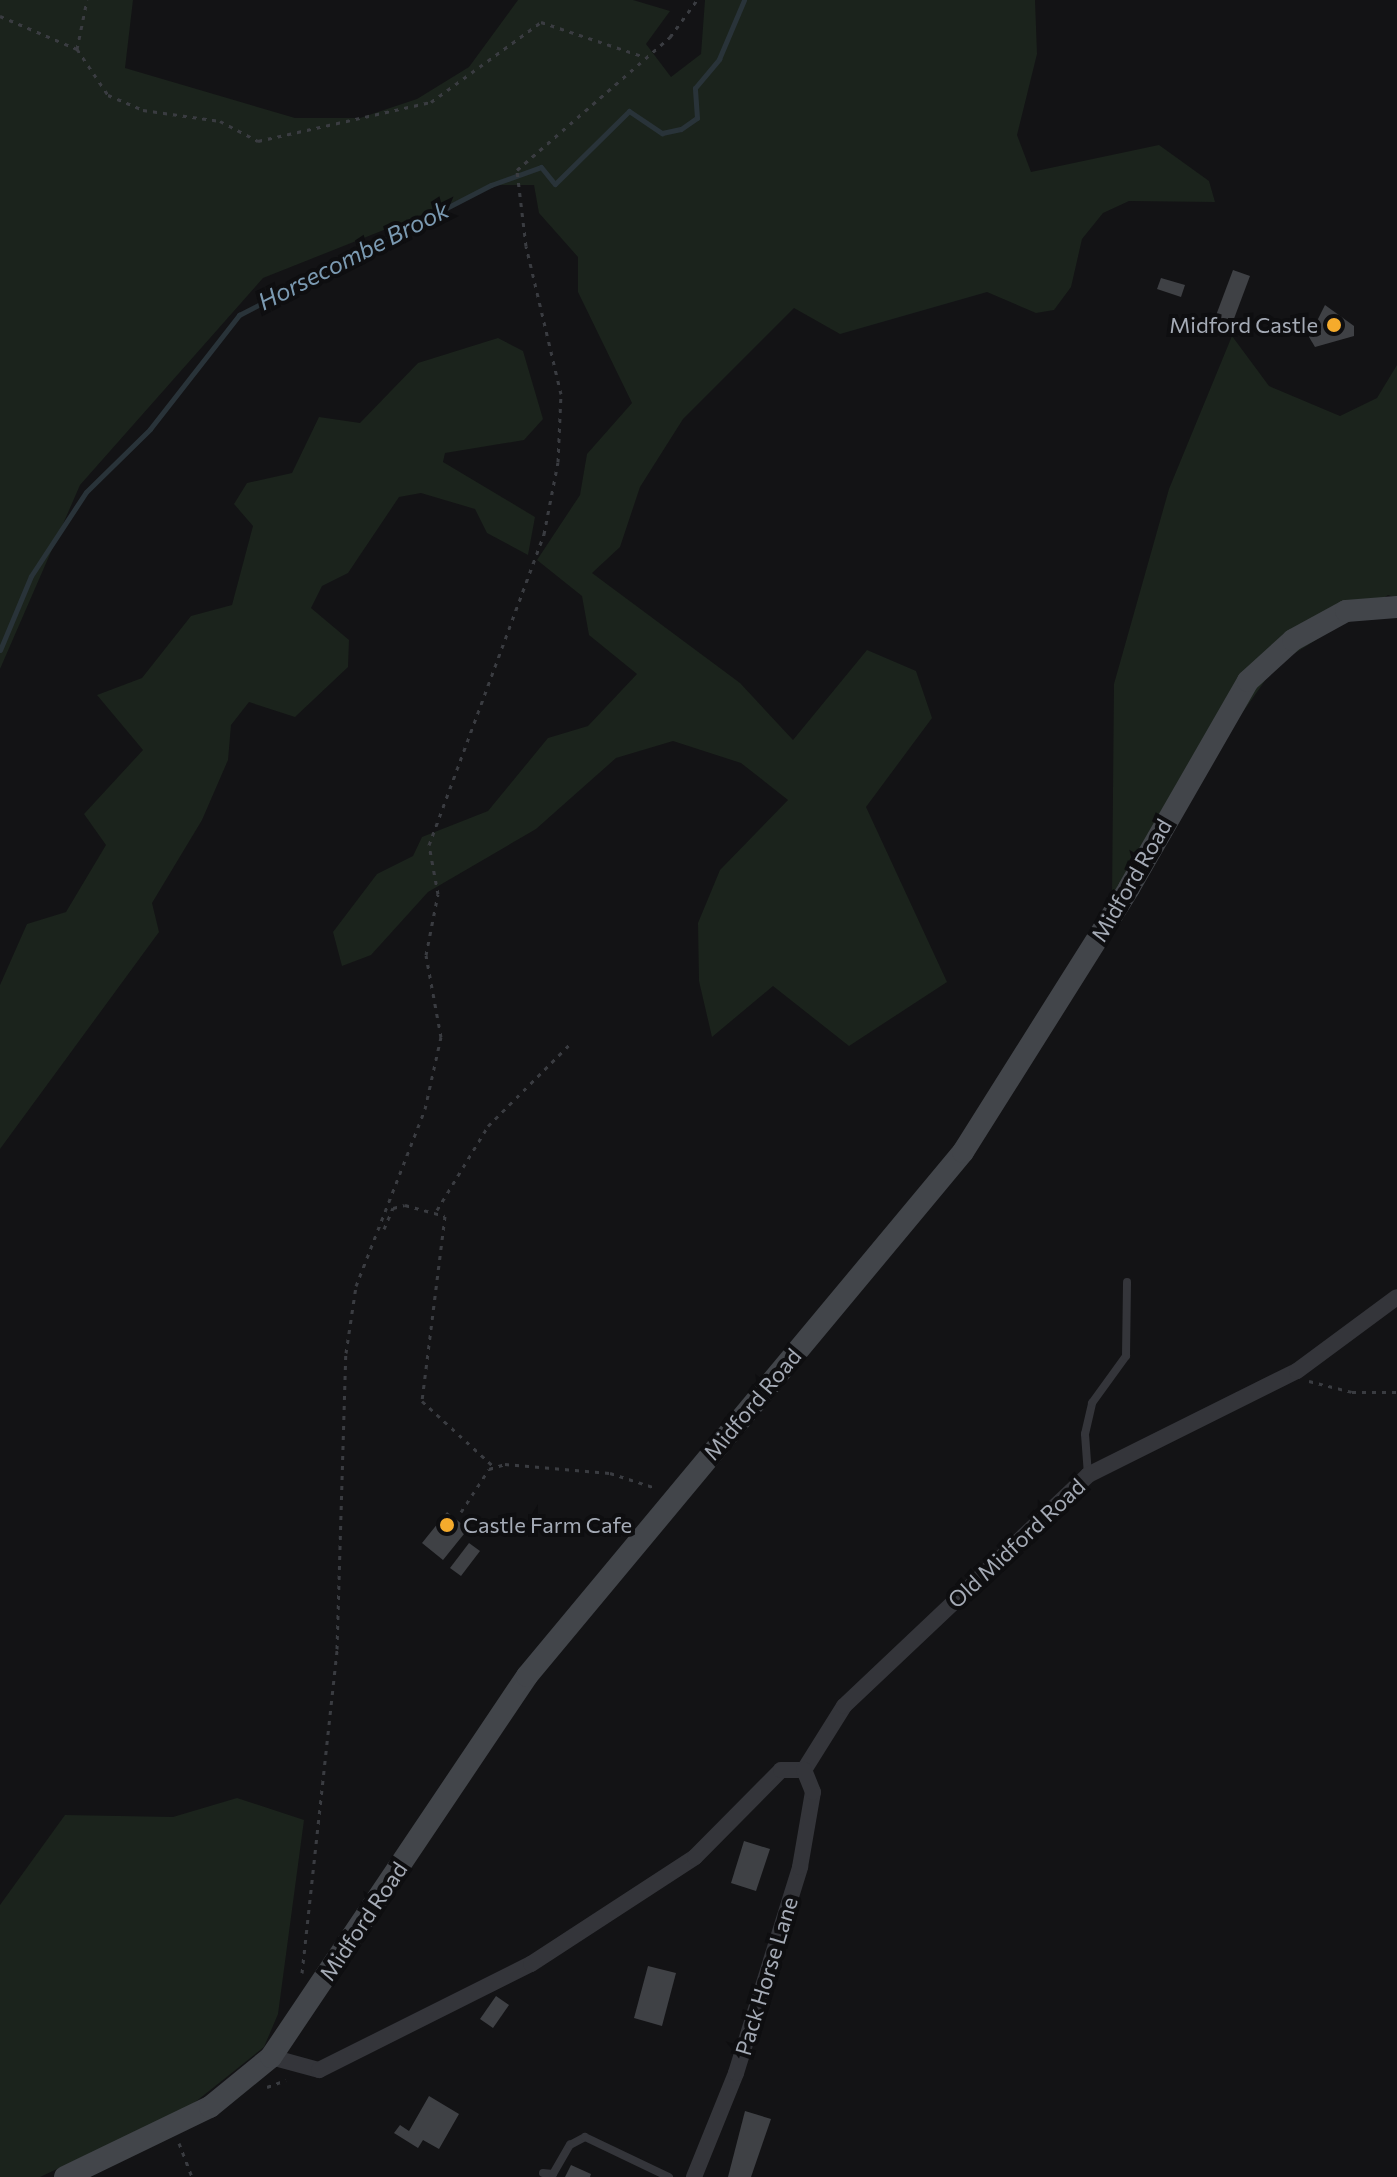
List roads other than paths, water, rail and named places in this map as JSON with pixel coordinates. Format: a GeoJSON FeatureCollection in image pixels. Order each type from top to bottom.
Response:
{"type":"FeatureCollection","features":[{"type":"Feature","properties":{"kind":"main road","name":"Midford Road"},"geometry":{"type":"LineString","coordinates":[[65,2177],[176,2124],[236,2091],[271,2057],[527,1676],[963,1152],[1129,888],[1248,681],[1293,640],[1346,611],[1397,607]]}},
{"type":"Feature","properties":{"kind":"street","name":"Old Midford Road"},"geometry":{"type":"LineString","coordinates":[[804,1770],[844,1706],[1088,1475],[1297,1371],[1397,1297]]}},
{"type":"Feature","properties":{"kind":"street"},"geometry":{"type":"LineString","coordinates":[[271,2057],[319,2070],[518,1971],[695,1857],[781,1770],[804,1770]]}},
{"type":"Feature","properties":{"kind":"street","name":"Pack Horse Lane"},"geometry":{"type":"LineString","coordinates":[[694,2177],[736,2073],[800,1867],[813,1792],[804,1770]]}},
{"type":"Feature","properties":{"kind":"lane"},"geometry":{"type":"LineString","coordinates":[[1088,1475],[1085,1434],[1092,1403],[1126,1356],[1127,1282]]}},
{"type":"Feature","properties":{"kind":"lane"},"geometry":{"type":"LineString","coordinates":[[543,2173],[553,2174],[570,2145],[585,2137],[669,2177]]}},
{"type":"Feature","properties":{"kind":"waterway","name":"Horsecombe Brook"},"geometry":{"type":"LineString","coordinates":[[0,650],[31,576],[86,492],[150,429],[239,315],[491,185],[541,167],[555,184],[629,111],[662,133],[681,129],[697,118],[695,88],[719,59],[744,0]]}},
{"type":"Feature","properties":{"kind":"place","name":"Midford Castle"},"geometry":{"type":"Point","coordinates":[1334,325]}},
{"type":"Feature","properties":{"kind":"place","name":"Castle Farm Cafe"},"geometry":{"type":"Point","coordinates":[447,1525]}}]}
